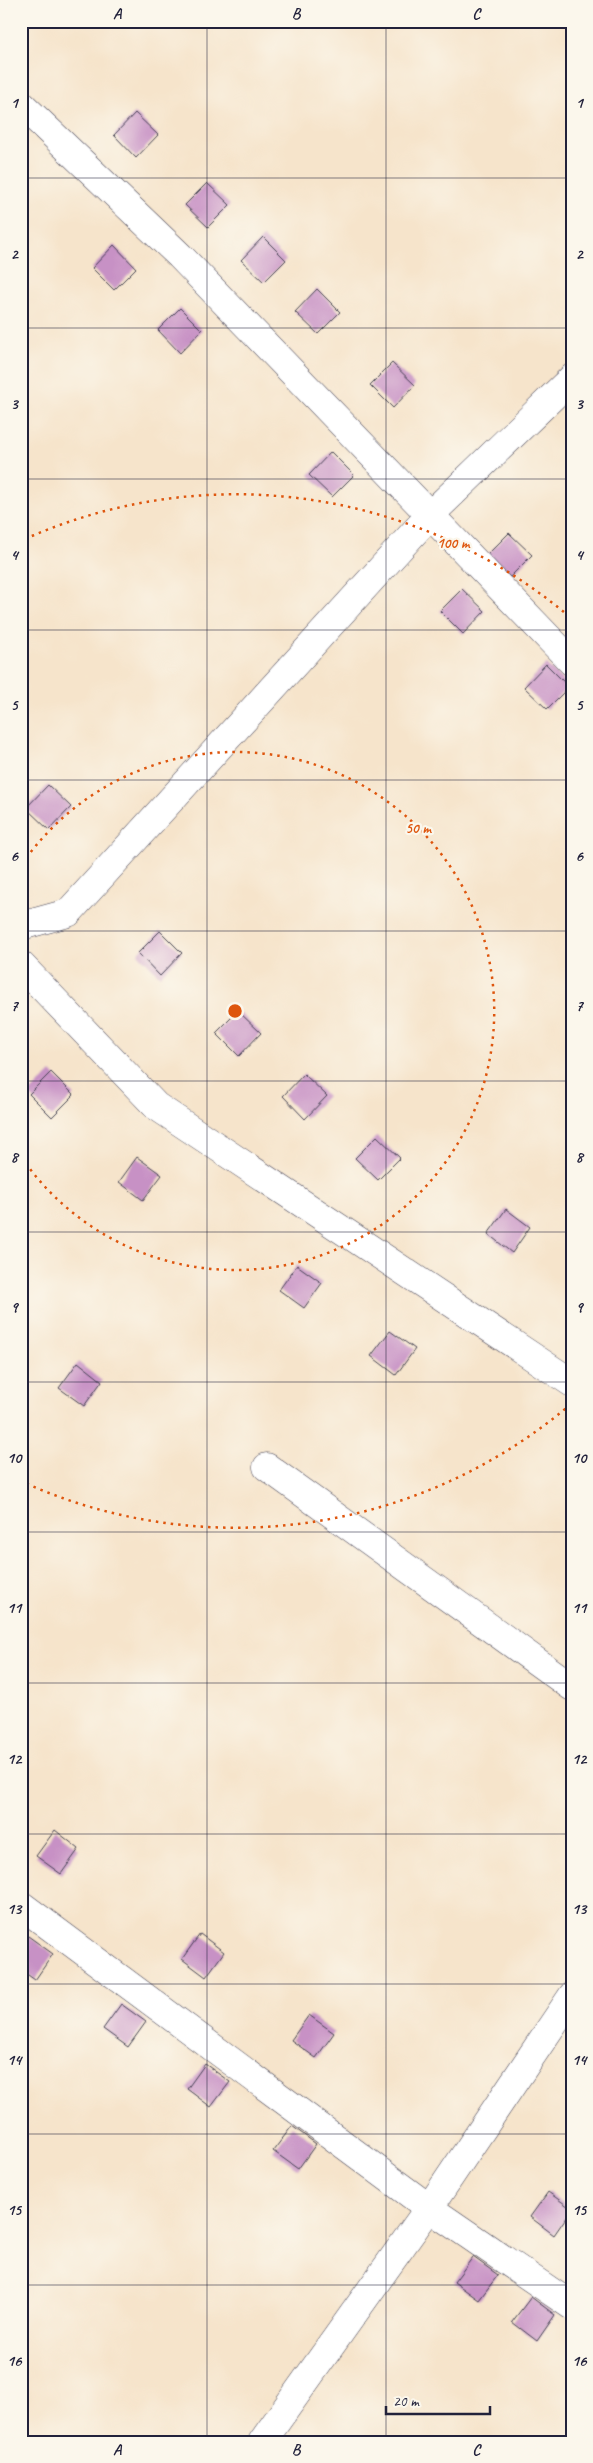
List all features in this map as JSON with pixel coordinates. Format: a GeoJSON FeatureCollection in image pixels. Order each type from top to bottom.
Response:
{"type":"FeatureCollection","features":[{"type":"Feature","properties":{"kind":"street"},"geometry":{"type":"LineString","coordinates":[[21,104],[180,256],[572,662]]}},
{"type":"Feature","properties":{"kind":"street"},"geometry":{"type":"LineString","coordinates":[[21,926],[68,913],[430,515],[572,378]]}},
{"type":"Feature","properties":{"kind":"street"},"geometry":{"type":"LineString","coordinates":[[21,965],[156,1106],[572,1383]]}},
{"type":"Feature","properties":{"kind":"street"},"geometry":{"type":"LineString","coordinates":[[266,1467],[572,1687]]}},
{"type":"Feature","properties":{"kind":"street"},"geometry":{"type":"LineString","coordinates":[[21,1905],[429,2208],[572,2306]]}},
{"type":"Feature","properties":{"kind":"street"},"geometry":{"type":"LineString","coordinates":[[262,2442],[429,2208],[572,1996]]}},
{"type":"Feature","properties":{"kind":"building"},"geometry":{"type":"Polygon","coordinates":[[[135,113],[158,135],[136,158],[114,135],[135,113]]]}},
{"type":"Feature","properties":{"kind":"building"},"geometry":{"type":"Polygon","coordinates":[[[207,183],[230,205],[208,227],[185,205],[207,183]]]}},
{"type":"Feature","properties":{"kind":"building"},"geometry":{"type":"Polygon","coordinates":[[[263,237],[286,260],[264,282],[241,260],[263,237]]]}},
{"type":"Feature","properties":{"kind":"building"},"geometry":{"type":"Polygon","coordinates":[[[114,245],[136,268],[114,290],[92,268],[114,245]]]}},
{"type":"Feature","properties":{"kind":"building"},"geometry":{"type":"Polygon","coordinates":[[[317,289],[340,312],[318,334],[295,312],[317,289]]]}},
{"type":"Feature","properties":{"kind":"building"},"geometry":{"type":"Polygon","coordinates":[[[180,308],[202,330],[180,353],[158,330],[180,308]]]}},
{"type":"Feature","properties":{"kind":"building"},"geometry":{"type":"Polygon","coordinates":[[[392,363],[415,385],[393,408],[370,385],[392,363]]]}},
{"type":"Feature","properties":{"kind":"building"},"geometry":{"type":"Polygon","coordinates":[[[331,452],[354,475],[332,497],[309,475],[331,452]]]}},
{"type":"Feature","properties":{"kind":"building"},"geometry":{"type":"Polygon","coordinates":[[[509,533],[532,555],[510,577],[487,555],[509,533]]]}},
{"type":"Feature","properties":{"kind":"building"},"geometry":{"type":"Polygon","coordinates":[[[462,589],[485,611],[463,634],[440,611],[462,589]]]}},
{"type":"Feature","properties":{"kind":"building"},"geometry":{"type":"Polygon","coordinates":[[[546,664],[569,687],[547,709],[524,687],[546,664]]]}},
{"type":"Feature","properties":{"kind":"building"},"geometry":{"type":"Polygon","coordinates":[[[48,785],[71,807],[49,830],[26,808],[48,785]]]}},
{"type":"Feature","properties":{"kind":"building"},"geometry":{"type":"Polygon","coordinates":[[[160,931],[182,953],[160,976],[138,953],[160,931]]]}},
{"type":"Feature","properties":{"kind":"building"},"geometry":{"type":"Polygon","coordinates":[[[238,1011],[261,1033],[239,1056],[216,1033],[238,1011]]]}},
{"type":"Feature","properties":{"kind":"building"},"geometry":{"type":"Polygon","coordinates":[[[51,1072],[74,1095],[52,1117],[29,1094],[51,1072]]]}},
{"type":"Feature","properties":{"kind":"building"},"geometry":{"type":"Polygon","coordinates":[[[304,1074],[327,1096],[305,1119],[283,1096],[304,1074]]]}},
{"type":"Feature","properties":{"kind":"building"},"geometry":{"type":"Polygon","coordinates":[[[377,1136],[400,1158],[378,1180],[355,1158],[377,1136]]]}},
{"type":"Feature","properties":{"kind":"building"},"geometry":{"type":"Polygon","coordinates":[[[137,1157],[162,1175],[143,1200],[119,1182],[137,1157]]]}},
{"type":"Feature","properties":{"kind":"building"},"geometry":{"type":"Polygon","coordinates":[[[506,1209],[530,1227],[512,1253],[488,1234],[506,1209]]]}},
{"type":"Feature","properties":{"kind":"building"},"geometry":{"type":"Polygon","coordinates":[[[297,1265],[322,1283],[304,1308],[279,1290],[297,1265]]]}},
{"type":"Feature","properties":{"kind":"building"},"geometry":{"type":"Polygon","coordinates":[[[390,1331],[415,1349],[396,1375],[371,1356],[390,1331]]]}},
{"type":"Feature","properties":{"kind":"building"},"geometry":{"type":"Polygon","coordinates":[[[78,1362],[102,1381],[84,1406],[59,1388],[78,1362]]]}},
{"type":"Feature","properties":{"kind":"building"},"geometry":{"type":"Polygon","coordinates":[[[55,1830],[79,1849],[61,1874],[36,1856],[55,1830]]]}},
{"type":"Feature","properties":{"kind":"building"},"geometry":{"type":"Polygon","coordinates":[[[200,1934],[224,1952],[206,1977],[182,1959],[200,1934]]]}},
{"type":"Feature","properties":{"kind":"building"},"geometry":{"type":"Polygon","coordinates":[[[28,1936],[53,1954],[35,1980],[21,1970],[21,1946],[28,1936]]]}},
{"type":"Feature","properties":{"kind":"building"},"geometry":{"type":"Polygon","coordinates":[[[121,2004],[146,2022],[128,2047],[103,2029],[121,2004]]]}},
{"type":"Feature","properties":{"kind":"building"},"geometry":{"type":"Polygon","coordinates":[[[309,2015],[334,2033],[316,2058],[291,2040],[309,2015]]]}},
{"type":"Feature","properties":{"kind":"building"},"geometry":{"type":"Polygon","coordinates":[[[205,2064],[230,2082],[211,2107],[187,2089],[205,2064]]]}},
{"type":"Feature","properties":{"kind":"building"},"geometry":{"type":"Polygon","coordinates":[[[292,2126],[316,2144],[298,2169],[273,2151],[292,2126]]]}},
{"type":"Feature","properties":{"kind":"building"},"geometry":{"type":"Polygon","coordinates":[[[548,2192],[572,2209],[554,2235],[530,2217],[548,2192]]]}},
{"type":"Feature","properties":{"kind":"building"},"geometry":{"type":"Polygon","coordinates":[[[473,2257],[498,2275],[479,2300],[454,2282],[473,2257]]]}},
{"type":"Feature","properties":{"kind":"building"},"geometry":{"type":"Polygon","coordinates":[[[531,2297],[555,2315],[537,2341],[512,2322],[531,2297]]]}}]}
